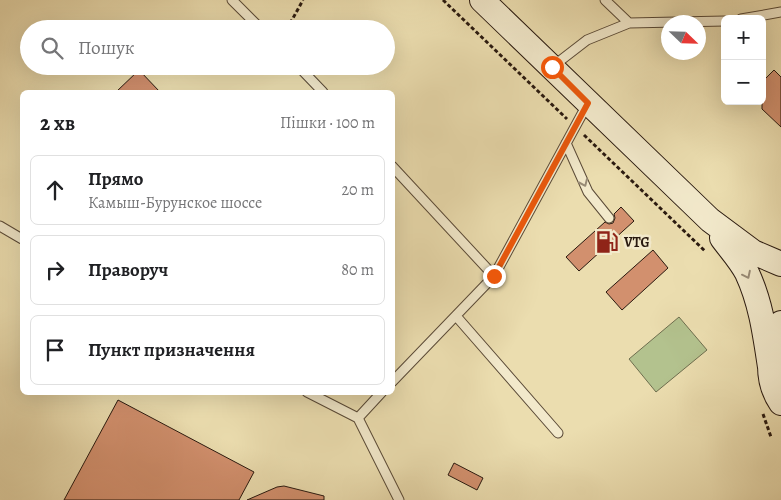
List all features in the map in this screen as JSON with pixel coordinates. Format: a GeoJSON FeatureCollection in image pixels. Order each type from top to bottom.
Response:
{"type":"FeatureCollection","features":[{"type":"Feature","properties":{"kind":"main road"},"geometry":{"type":"LineString","coordinates":[[482,0],[710,220],[753,252],[781,264]]}},
{"type":"Feature","properties":{"kind":"main road"},"geometry":{"type":"LineString","coordinates":[[710,220],[746,271],[762,313],[770,367],[777,396],[772,408]]}},
{"type":"Feature","properties":{"kind":"main road"},"geometry":{"type":"LineString","coordinates":[[770,367],[773,340],[781,323]]}},
{"type":"Feature","properties":{"kind":"lane"},"geometry":{"type":"LineString","coordinates":[[232,0],[252,20]]}},
{"type":"Feature","properties":{"kind":"lane"},"geometry":{"type":"LineString","coordinates":[[605,0],[629,23]]}},
{"type":"Feature","properties":{"kind":"lane"},"geometry":{"type":"LineString","coordinates":[[764,15],[781,12]]}},
{"type":"Feature","properties":{"kind":"lane"},"geometry":{"type":"LineString","coordinates":[[552,67],[587,40],[629,23],[721,21]]}},
{"type":"Feature","properties":{"kind":"lane"},"geometry":{"type":"LineString","coordinates":[[307,75],[321,90]]}},
{"type":"Feature","properties":{"kind":"lane"},"geometry":{"type":"LineString","coordinates":[[395,379],[494,276],[588,103]]}},
{"type":"Feature","properties":{"kind":"lane"},"geometry":{"type":"LineString","coordinates":[[566,143],[588,192],[609,218]]}},
{"type":"Feature","properties":{"kind":"lane"},"geometry":{"type":"LineString","coordinates":[[395,169],[494,276]]}},
{"type":"Feature","properties":{"kind":"lane"},"geometry":{"type":"LineString","coordinates":[[0,226],[20,238]]}},
{"type":"Feature","properties":{"kind":"lane"},"geometry":{"type":"LineString","coordinates":[[456,316],[558,433]]}},
{"type":"Feature","properties":{"kind":"lane"},"geometry":{"type":"LineString","coordinates":[[313,395],[358,418],[399,500]]}},
{"type":"Feature","properties":{"kind":"lane"},"geometry":{"type":"LineString","coordinates":[[358,418],[379,395]]}},
{"type":"Feature","properties":{"kind":"path"},"geometry":{"type":"LineString","coordinates":[[292,20],[303,0]]}},
{"type":"Feature","properties":{"kind":"path"},"geometry":{"type":"LineString","coordinates":[[700,246],[707,253]]}},
{"type":"Feature","properties":{"kind":"path"},"geometry":{"type":"LineString","coordinates":[[772,408],[772,437]]}},
{"type":"Feature","properties":{"kind":"green space"},"geometry":{"type":"Polygon","coordinates":[[[679,317],[707,350],[656,392],[629,359],[679,317]]]}},
{"type":"Feature","properties":{"kind":"building"},"geometry":{"type":"Polygon","coordinates":[[[774,70],[781,77],[781,127],[762,109],[762,105],[766,105],[766,78],[774,70]]]}},
{"type":"Feature","properties":{"kind":"building"},"geometry":{"type":"Polygon","coordinates":[[[134,75],[144,75],[158,90],[118,90],[134,75]]]}},
{"type":"Feature","properties":{"kind":"building"},"geometry":{"type":"Polygon","coordinates":[[[621,207],[634,221],[579,271],[566,257],[605,222],[613,223],[614,214],[621,207]]]}},
{"type":"Feature","properties":{"kind":"building"},"geometry":{"type":"Polygon","coordinates":[[[653,250],[668,268],[622,310],[606,292],[653,250]]]}},
{"type":"Feature","properties":{"kind":"building"},"geometry":{"type":"Polygon","coordinates":[[[118,400],[254,472],[239,500],[64,500],[118,400]]]}},
{"type":"Feature","properties":{"kind":"building"},"geometry":{"type":"Polygon","coordinates":[[[454,463],[483,478],[477,490],[448,475],[454,463]]]}},
{"type":"Feature","properties":{"kind":"building"},"geometry":{"type":"Polygon","coordinates":[[[284,486],[324,496],[324,500],[247,500],[277,487],[284,486]]]}},
{"type":"Feature","properties":{"kind":"place","name":"VTG"},"geometry":{"type":"Point","coordinates":[607,242]}},
{"type":"Feature","properties":{"kind":"route"},"geometry":{"type":"LineString","coordinates":[[494,276],[588,103],[552,67]]}}]}
